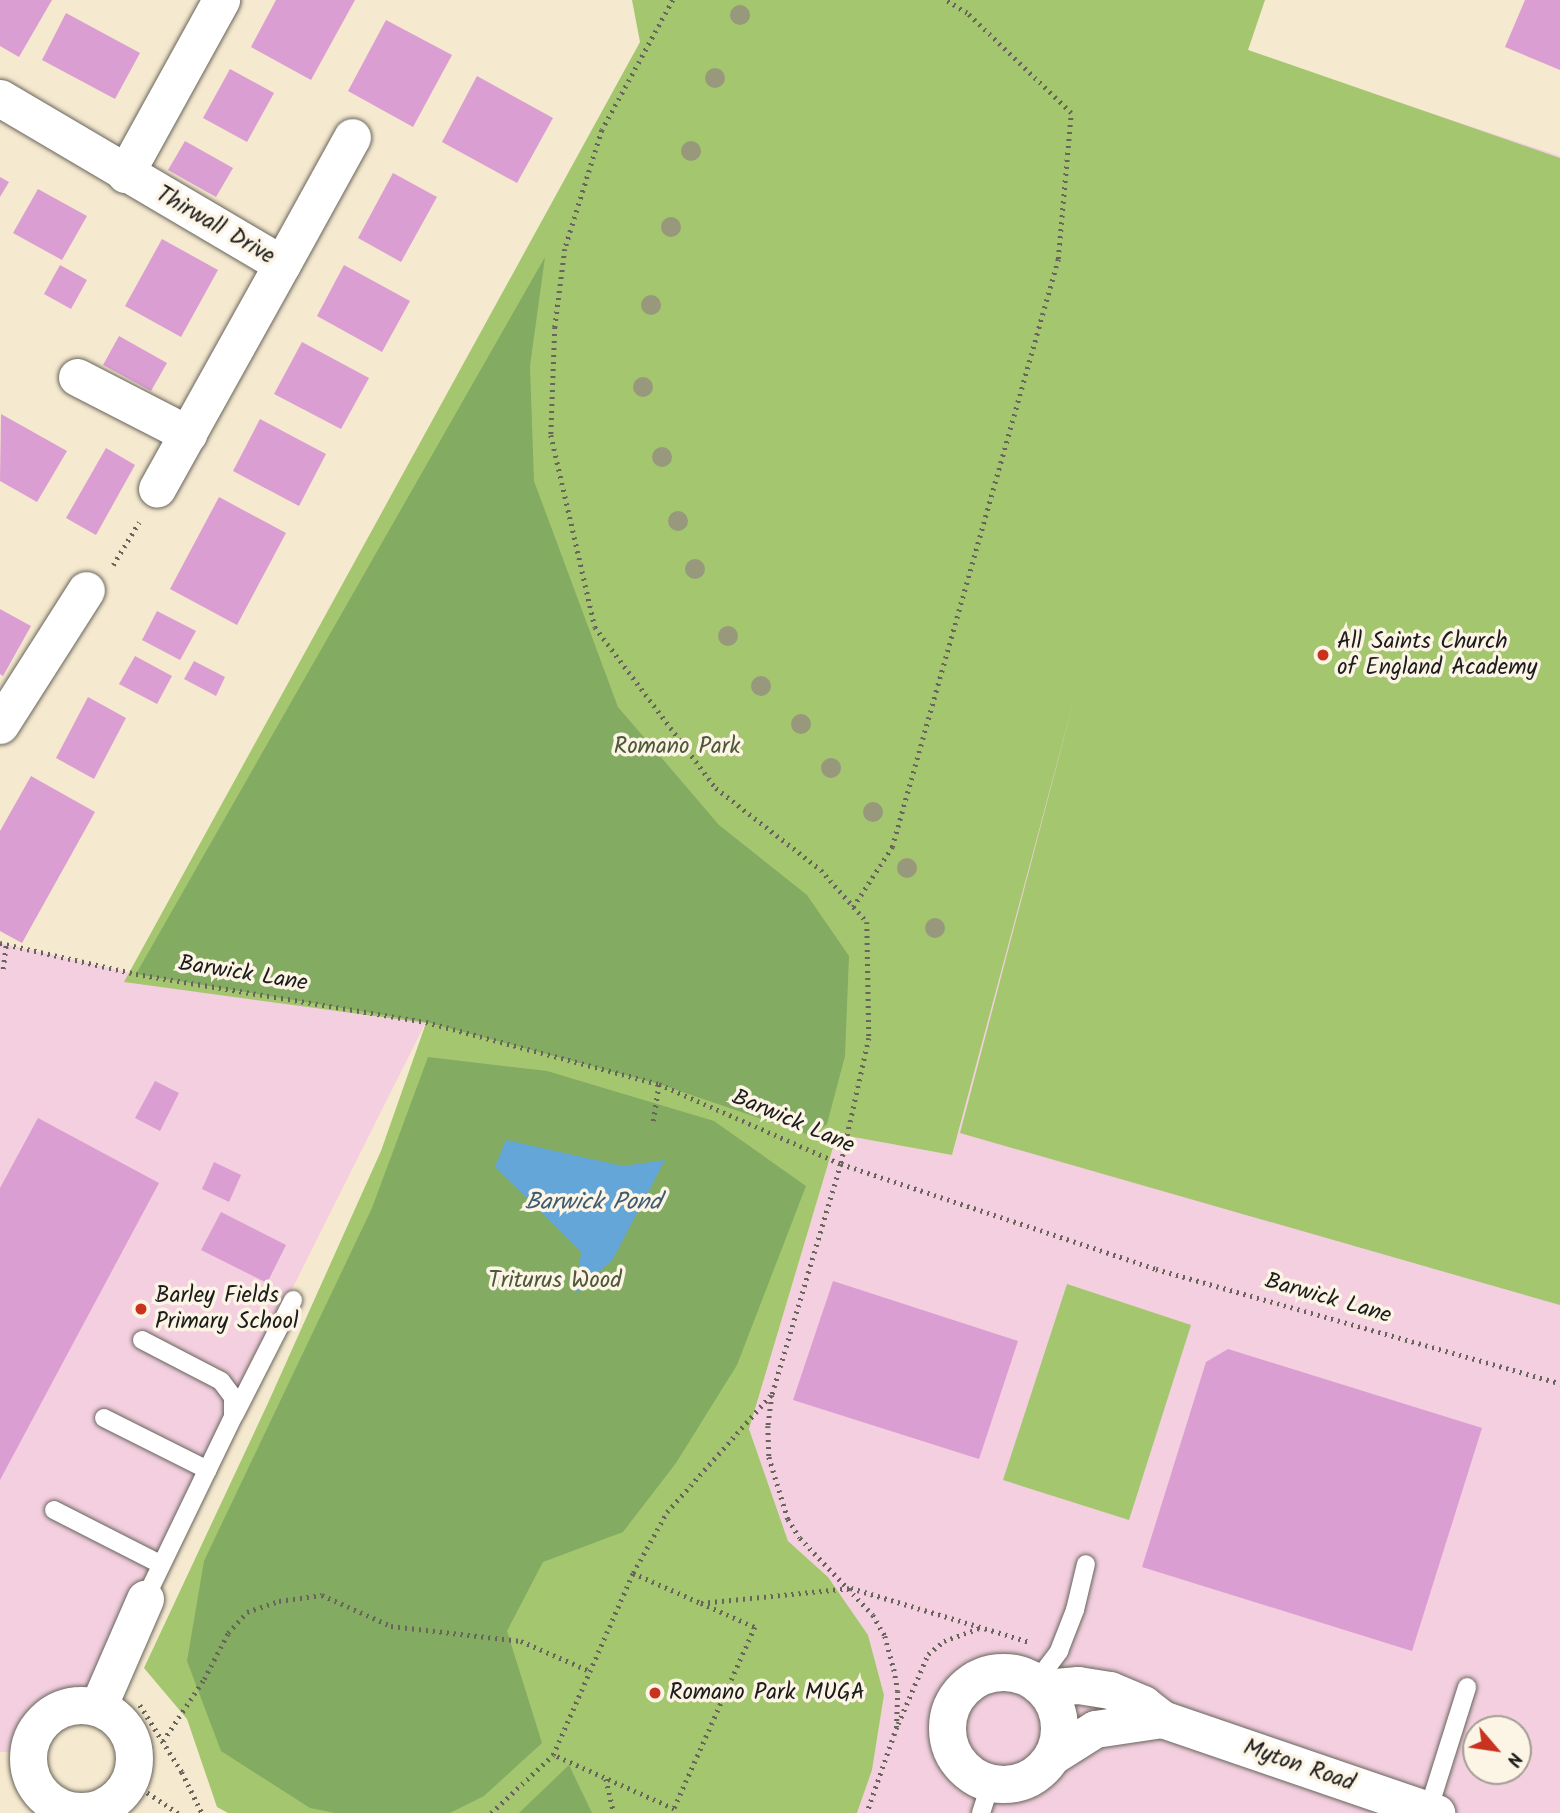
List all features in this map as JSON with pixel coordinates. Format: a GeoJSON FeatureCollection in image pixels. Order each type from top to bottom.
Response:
{"type":"FeatureCollection","features":[{"type":"Feature","properties":{"kind":"street"},"geometry":{"type":"LineString","coordinates":[[125,174],[221,0]]}},
{"type":"Feature","properties":{"kind":"street","name":"Thirwall Drive"},"geometry":{"type":"LineString","coordinates":[[0,98],[282,264],[157,489]]}},
{"type":"Feature","properties":{"kind":"street"},"geometry":{"type":"LineString","coordinates":[[282,264],[352,137]]}},
{"type":"Feature","properties":{"kind":"street"},"geometry":{"type":"LineString","coordinates":[[77,377],[188,434]]}},
{"type":"Feature","properties":{"kind":"street"},"geometry":{"type":"LineString","coordinates":[[0,725],[86,590]]}},
{"type":"Feature","properties":{"kind":"street"},"geometry":{"type":"LineString","coordinates":[[104,1694],[115,1716],[131,1738],[135,1756],[130,1781],[114,1801],[93,1812],[74,1812],[47,1800],[14,1752],[45,1718],[71,1705],[104,1694],[145,1599]]}},
{"type":"Feature","properties":{"kind":"street"},"geometry":{"type":"LineString","coordinates":[[995,1672],[1016,1673],[1040,1685],[1056,1709],[1060,1733],[1052,1756],[1037,1774],[986,1798],[956,1758],[948,1738],[949,1716],[957,1695],[974,1680],[995,1672]]}},
{"type":"Feature","properties":{"kind":"street","name":"Myton Road"},"geometry":{"type":"LineString","coordinates":[[1040,1685],[1078,1685],[1110,1690],[1143,1704],[1162,1719],[1432,1812]]}},
{"type":"Feature","properties":{"kind":"street","name":"Myton Road"},"geometry":{"type":"LineString","coordinates":[[1052,1756],[1095,1730],[1162,1719]]}},
{"type":"Feature","properties":{"kind":"lane"},"geometry":{"type":"LineString","coordinates":[[145,1599],[293,1300]]}},
{"type":"Feature","properties":{"kind":"lane"},"geometry":{"type":"LineString","coordinates":[[142,1339],[221,1381],[233,1396],[233,1418]]}},
{"type":"Feature","properties":{"kind":"lane"},"geometry":{"type":"LineString","coordinates":[[104,1418],[208,1470]]}},
{"type":"Feature","properties":{"kind":"lane"},"geometry":{"type":"LineString","coordinates":[[54,1510],[160,1564]]}},
{"type":"Feature","properties":{"kind":"lane"},"geometry":{"type":"LineString","coordinates":[[1040,1685],[1059,1651],[1075,1611],[1086,1564]]}},
{"type":"Feature","properties":{"kind":"lane"},"geometry":{"type":"LineString","coordinates":[[1432,1812],[1467,1687]]}},
{"type":"Feature","properties":{"kind":"path"},"geometry":{"type":"LineString","coordinates":[[673,0],[602,130],[565,249],[555,327],[551,435],[595,627],[716,789],[821,870],[867,922],[869,1038],[841,1164],[772,1395],[768,1426],[769,1457],[788,1519],[800,1538],[851,1588],[873,1615],[885,1636],[898,1691],[897,1727]]}},
{"type":"Feature","properties":{"kind":"path"},"geometry":{"type":"LineString","coordinates":[[853,907],[892,847],[1058,259],[1071,113],[967,13],[945,0]]}},
{"type":"Feature","properties":{"kind":"path"},"geometry":{"type":"LineString","coordinates":[[86,590],[97,569],[116,564],[157,489]]}},
{"type":"Feature","properties":{"kind":"path"},"geometry":{"type":"LineString","coordinates":[[3,943],[3,969]]}},
{"type":"Feature","properties":{"kind":"path","name":"Barwick Lane"},"geometry":{"type":"LineString","coordinates":[[3,943],[136,974],[426,1022],[659,1084],[841,1164],[1156,1269],[1560,1382]]}},
{"type":"Feature","properties":{"kind":"path"},"geometry":{"type":"LineString","coordinates":[[653,1121],[659,1084]]}},
{"type":"Feature","properties":{"kind":"path"},"geometry":{"type":"LineString","coordinates":[[491,1813],[553,1755],[634,1573],[667,1511],[772,1395]]}},
{"type":"Feature","properties":{"kind":"path"},"geometry":{"type":"LineString","coordinates":[[553,1755],[674,1809],[755,1628],[634,1573]]}},
{"type":"Feature","properties":{"kind":"path"},"geometry":{"type":"LineString","coordinates":[[701,1603],[851,1588],[1059,1651]]}},
{"type":"Feature","properties":{"kind":"path"},"geometry":{"type":"LineString","coordinates":[[163,1741],[204,1679],[228,1633],[247,1612],[279,1601],[322,1595],[391,1626],[521,1641],[590,1671]]}},
{"type":"Feature","properties":{"kind":"path"},"geometry":{"type":"LineString","coordinates":[[867,1813],[897,1727],[928,1654],[944,1642],[981,1627]]}},
{"type":"Feature","properties":{"kind":"path"},"geometry":{"type":"LineString","coordinates":[[104,1694],[143,1708],[202,1813]]}},
{"type":"Feature","properties":{"kind":"path"},"geometry":{"type":"LineString","coordinates":[[606,1778],[614,1813]]}},
{"type":"Feature","properties":{"kind":"path"},"geometry":{"type":"LineString","coordinates":[[130,1781],[178,1813]]}},
{"type":"Feature","properties":{"kind":"shaded area"},"geometry":{"type":"Polygon","coordinates":[[[1247,52],[1560,156],[1560,1813],[857,1813],[872,1770],[884,1695],[868,1635],[828,1577],[788,1541],[749,1429],[837,1134],[952,1155],[1247,52]]]}},
{"type":"Feature","properties":{"kind":"shaded area","name":"Barley Fields Primary School"},"geometry":{"type":"Polygon","coordinates":[[[0,943],[136,974],[426,1022],[138,1596],[98,1707],[71,1705],[45,1718],[27,1752],[0,1752],[0,943]]]}},
{"type":"Feature","properties":{"kind":"green space","name":"Romano Park"},"geometry":{"type":"Polygon","coordinates":[[[632,0],[1265,0],[1248,50],[1560,158],[1560,1305],[960,1133],[1075,696],[952,1155],[837,1134],[749,1429],[788,1541],[828,1577],[868,1635],[884,1695],[872,1770],[857,1813],[228,1813],[217,1807],[187,1719],[144,1668],[268,1403],[381,1151],[426,1023],[124,982],[640,42],[632,0]]]}},
{"type":"Feature","properties":{"kind":"green space"},"geometry":{"type":"Polygon","coordinates":[[[545,257],[530,366],[534,481],[618,707],[719,825],[807,895],[849,956],[845,1056],[827,1124],[812,1136],[659,1084],[426,1022],[136,974],[545,257]]]}},
{"type":"Feature","properties":{"kind":"green space","name":"Triturus Wood"},"geometry":{"type":"Polygon","coordinates":[[[428,1057],[547,1071],[714,1121],[806,1186],[737,1365],[676,1463],[623,1532],[543,1562],[507,1631],[542,1743],[484,1796],[450,1813],[335,1813],[310,1808],[221,1751],[187,1661],[204,1561],[372,1208],[428,1057]]]}},
{"type":"Feature","properties":{"kind":"green space"},"geometry":{"type":"Polygon","coordinates":[[[1067,1284],[1191,1325],[1129,1520],[1003,1480],[1067,1284]]]}},
{"type":"Feature","properties":{"kind":"green space"},"geometry":{"type":"Polygon","coordinates":[[[569,1765],[592,1813],[519,1813],[569,1765]]]}},
{"type":"Feature","properties":{"kind":"water","name":"Barwick Pond"},"geometry":{"type":"Polygon","coordinates":[[[506,1140],[623,1166],[665,1160],[613,1259],[576,1293],[581,1252],[495,1167],[506,1140]]]}},
{"type":"Feature","properties":{"kind":"building"},"geometry":{"type":"Polygon","coordinates":[[[0,0],[52,0],[19,57],[0,46],[0,0]]]}},
{"type":"Feature","properties":{"kind":"building"},"geometry":{"type":"Polygon","coordinates":[[[276,0],[355,0],[311,80],[251,47],[276,0]]]}},
{"type":"Feature","properties":{"kind":"building"},"geometry":{"type":"Polygon","coordinates":[[[1525,0],[1560,0],[1560,70],[1505,47],[1525,0]]]}},
{"type":"Feature","properties":{"kind":"building"},"geometry":{"type":"Polygon","coordinates":[[[66,13],[140,53],[115,99],[42,60],[66,13]]]}},
{"type":"Feature","properties":{"kind":"building"},"geometry":{"type":"Polygon","coordinates":[[[386,20],[452,55],[413,127],[348,91],[386,20]]]}},
{"type":"Feature","properties":{"kind":"building"},"geometry":{"type":"Polygon","coordinates":[[[230,69],[274,93],[247,142],[203,118],[230,69]]]}},
{"type":"Feature","properties":{"kind":"building"},"geometry":{"type":"Polygon","coordinates":[[[477,76],[553,118],[517,183],[442,142],[477,76]]]}},
{"type":"Feature","properties":{"kind":"building"},"geometry":{"type":"Polygon","coordinates":[[[185,141],[233,168],[216,197],[168,170],[185,141]]]}},
{"type":"Feature","properties":{"kind":"building"},"geometry":{"type":"Polygon","coordinates":[[[393,173],[437,197],[401,262],[358,238],[393,173]]]}},
{"type":"Feature","properties":{"kind":"building"},"geometry":{"type":"Polygon","coordinates":[[[0,177],[9,182],[0,197],[0,177]]]}},
{"type":"Feature","properties":{"kind":"building"},"geometry":{"type":"Polygon","coordinates":[[[38,189],[87,216],[62,260],[13,233],[38,189]]]}},
{"type":"Feature","properties":{"kind":"building"},"geometry":{"type":"Polygon","coordinates":[[[162,239],[218,270],[181,337],[125,306],[162,239]]]}},
{"type":"Feature","properties":{"kind":"building"},"geometry":{"type":"Polygon","coordinates":[[[60,265],[87,280],[71,309],[44,294],[60,265]]]}},
{"type":"Feature","properties":{"kind":"building"},"geometry":{"type":"Polygon","coordinates":[[[344,265],[410,301],[382,352],[317,316],[344,265]]]}},
{"type":"Feature","properties":{"kind":"building"},"geometry":{"type":"Polygon","coordinates":[[[119,336],[167,363],[151,391],[103,365],[119,336]]]}},
{"type":"Feature","properties":{"kind":"building"},"geometry":{"type":"Polygon","coordinates":[[[302,342],[369,378],[341,429],[274,394],[302,342]]]}},
{"type":"Feature","properties":{"kind":"building"},"geometry":{"type":"Polygon","coordinates":[[[1,414],[67,451],[37,502],[0,481],[1,414]]]}},
{"type":"Feature","properties":{"kind":"building"},"geometry":{"type":"Polygon","coordinates":[[[260,419],[326,454],[299,506],[233,471],[260,419]]]}},
{"type":"Feature","properties":{"kind":"building"},"geometry":{"type":"Polygon","coordinates":[[[106,448],[135,465],[96,535],[66,518],[106,448]]]}},
{"type":"Feature","properties":{"kind":"building"},"geometry":{"type":"Polygon","coordinates":[[[219,497],[286,533],[237,625],[170,589],[219,497]]]}},
{"type":"Feature","properties":{"kind":"building"},"geometry":{"type":"Polygon","coordinates":[[[0,609],[31,626],[3,676],[0,674],[0,609]]]}},
{"type":"Feature","properties":{"kind":"building"},"geometry":{"type":"Polygon","coordinates":[[[157,611],[196,631],[180,660],[142,640],[157,611]]]}},
{"type":"Feature","properties":{"kind":"building"},"geometry":{"type":"Polygon","coordinates":[[[135,656],[172,676],[157,704],[119,684],[135,656]]]}},
{"type":"Feature","properties":{"kind":"building"},"geometry":{"type":"Polygon","coordinates":[[[194,661],[225,677],[216,696],[184,679],[194,661]]]}},
{"type":"Feature","properties":{"kind":"building"},"geometry":{"type":"Polygon","coordinates":[[[88,697],[126,718],[94,779],[56,758],[88,697]]]}},
{"type":"Feature","properties":{"kind":"building"},"geometry":{"type":"Polygon","coordinates":[[[31,776],[95,812],[22,943],[0,931],[0,831],[31,776]]]}},
{"type":"Feature","properties":{"kind":"building"},"geometry":{"type":"Polygon","coordinates":[[[155,1081],[179,1093],[160,1131],[135,1118],[155,1081]]]}},
{"type":"Feature","properties":{"kind":"building"},"geometry":{"type":"Polygon","coordinates":[[[38,1118],[159,1183],[0,1480],[0,1188],[38,1118]]]}},
{"type":"Feature","properties":{"kind":"building"},"geometry":{"type":"Polygon","coordinates":[[[214,1162],[241,1175],[229,1202],[202,1189],[214,1162]]]}},
{"type":"Feature","properties":{"kind":"building"},"geometry":{"type":"Polygon","coordinates":[[[221,1212],[286,1245],[267,1283],[201,1250],[221,1212]]]}},
{"type":"Feature","properties":{"kind":"building"},"geometry":{"type":"Polygon","coordinates":[[[833,1281],[1018,1341],[979,1459],[793,1400],[833,1281]]]}},
{"type":"Feature","properties":{"kind":"building"},"geometry":{"type":"Polygon","coordinates":[[[1228,1349],[1482,1428],[1412,1651],[1142,1567],[1206,1362],[1228,1349]]]}},
{"type":"Feature","properties":{"kind":"place","name":"All Saints Church of England Academy"},"geometry":{"type":"Point","coordinates":[1323,655]}},
{"type":"Feature","properties":{"kind":"place","name":"Barley Fields Primary School"},"geometry":{"type":"Point","coordinates":[141,1309]}},
{"type":"Feature","properties":{"kind":"place","name":"Romano Park MUGA"},"geometry":{"type":"Point","coordinates":[655,1693]}}]}
